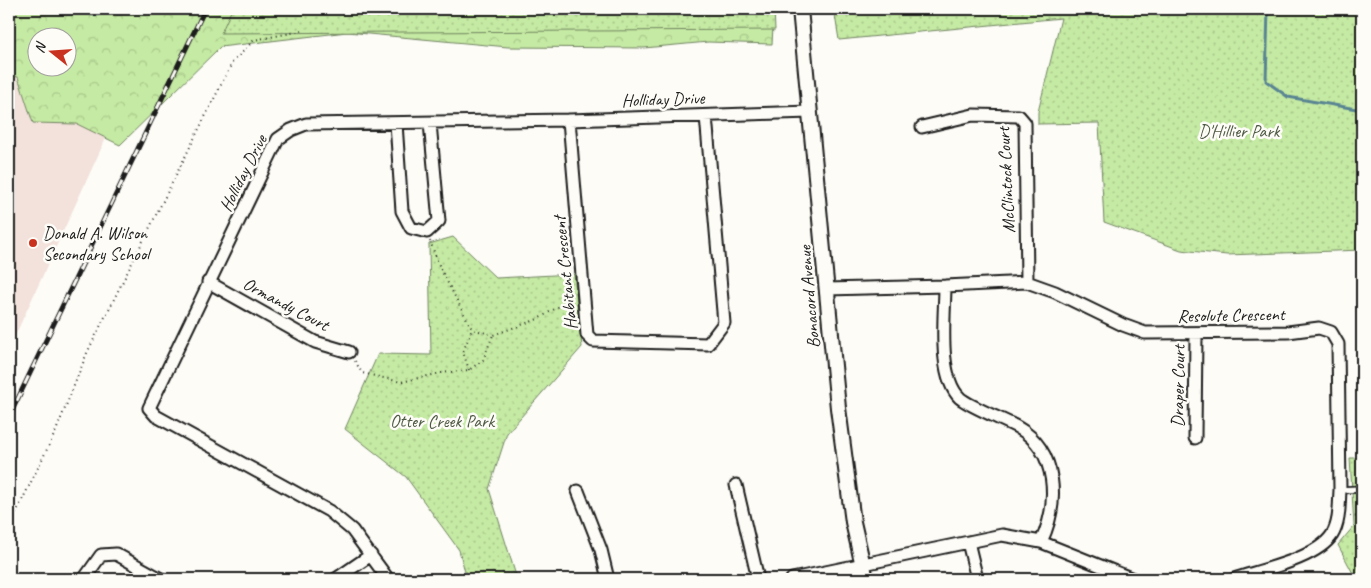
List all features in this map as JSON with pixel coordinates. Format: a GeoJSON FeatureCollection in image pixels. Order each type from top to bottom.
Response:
{"type":"FeatureCollection","features":[{"type":"Feature","properties":{"kind":"street","name":"Bonacord Avenue"},"geometry":{"type":"LineString","coordinates":[[800,9],[838,408],[861,563],[866,579]]}},
{"type":"Feature","properties":{"kind":"street","name":"Holliday Drive"},"geometry":{"type":"LineString","coordinates":[[388,579],[352,530],[329,511],[156,416],[149,408],[278,139],[291,130],[306,124],[569,120],[810,112]]}},
{"type":"Feature","properties":{"kind":"street","name":"McClintock Court"},"geometry":{"type":"LineString","coordinates":[[922,127],[973,115],[1020,116],[1025,123],[1027,282]]}},
{"type":"Feature","properties":{"kind":"street","name":"Habitant Crescent"},"geometry":{"type":"LineString","coordinates":[[569,120],[587,335],[593,341],[708,344],[724,322],[706,116]]}},
{"type":"Feature","properties":{"kind":"street"},"geometry":{"type":"LineString","coordinates":[[396,123],[402,210],[411,228],[427,232],[439,221],[430,123]]}},
{"type":"Feature","properties":{"kind":"street","name":"Ormandy Court"},"geometry":{"type":"LineString","coordinates":[[208,282],[315,342],[350,352]]}},
{"type":"Feature","properties":{"kind":"street","name":"Resolute Crescent"},"geometry":{"type":"LineString","coordinates":[[827,289],[1027,282],[1055,292],[1123,325],[1145,333],[1288,332],[1320,328],[1331,332],[1338,344],[1340,490],[1339,514],[1333,535],[1309,554],[1234,579]]}},
{"type":"Feature","properties":{"kind":"street"},"geometry":{"type":"LineString","coordinates":[[945,286],[944,356],[949,380],[959,398],[1020,429],[1036,444],[1052,472],[1054,498],[1047,529],[1041,542]]}},
{"type":"Feature","properties":{"kind":"street","name":"Draper Court"},"geometry":{"type":"LineString","coordinates":[[1195,438],[1196,334]]}},
{"type":"Feature","properties":{"kind":"street"},"geometry":{"type":"LineString","coordinates":[[736,485],[758,579]]}},
{"type":"Feature","properties":{"kind":"street"},"geometry":{"type":"LineString","coordinates":[[578,490],[601,550],[608,579]]}},
{"type":"Feature","properties":{"kind":"street"},"geometry":{"type":"LineString","coordinates":[[792,579],[861,563],[1002,535],[1041,542],[1133,579]]}},
{"type":"Feature","properties":{"kind":"street"},"geometry":{"type":"LineString","coordinates":[[968,542],[977,579]]}},
{"type":"Feature","properties":{"kind":"street"},"geometry":{"type":"LineString","coordinates":[[84,579],[101,555],[116,554],[161,579]]}},
{"type":"Feature","properties":{"kind":"street"},"geometry":{"type":"LineString","coordinates":[[336,579],[371,555]]}},
{"type":"Feature","properties":{"kind":"lane"},"geometry":{"type":"LineString","coordinates":[[1340,490],[1362,489]]}},
{"type":"Feature","properties":{"kind":"path"},"geometry":{"type":"LineString","coordinates":[[9,527],[56,430],[87,353],[232,63],[254,40],[302,31]]}},
{"type":"Feature","properties":{"kind":"path"},"geometry":{"type":"LineString","coordinates":[[427,232],[440,268],[472,329],[493,335],[538,318],[558,307],[585,304]]}},
{"type":"Feature","properties":{"kind":"path"},"geometry":{"type":"LineString","coordinates":[[469,370],[463,352],[472,329]]}},
{"type":"Feature","properties":{"kind":"path"},"geometry":{"type":"LineString","coordinates":[[350,352],[362,373],[401,382],[441,373],[469,370],[483,360],[493,335]]}},
{"type":"Feature","properties":{"kind":"path"},"geometry":{"type":"LineString","coordinates":[[1339,514],[1362,517]]}},
{"type":"Feature","properties":{"kind":"shaded area","name":"Donald A. Wilson Secondary School"},"geometry":{"type":"Polygon","coordinates":[[[9,75],[18,77],[33,123],[77,124],[106,138],[9,349],[9,75]]]}},
{"type":"Feature","properties":{"kind":"green space"},"geometry":{"type":"Polygon","coordinates":[[[9,9],[774,9],[772,44],[708,42],[644,48],[508,47],[347,32],[220,47],[120,145],[77,124],[33,123],[18,77],[9,75],[9,9]]]}},
{"type":"Feature","properties":{"kind":"green space"},"geometry":{"type":"Polygon","coordinates":[[[232,9],[774,9],[775,30],[221,33],[232,9]]]}},
{"type":"Feature","properties":{"kind":"green space","name":"D'Hillier Park"},"geometry":{"type":"Polygon","coordinates":[[[834,9],[1362,9],[1362,250],[1227,255],[1181,250],[1104,222],[1099,123],[1038,124],[1038,112],[1061,18],[839,40],[834,9]]]}},
{"type":"Feature","properties":{"kind":"green space","name":"Otter Creek Park"},"geometry":{"type":"Polygon","coordinates":[[[453,237],[496,278],[574,274],[582,347],[507,433],[489,489],[517,579],[467,579],[459,550],[406,477],[345,429],[378,354],[431,355],[429,244],[453,237]]]}},
{"type":"Feature","properties":{"kind":"green space"},"geometry":{"type":"Polygon","coordinates":[[[1350,458],[1362,458],[1362,579],[1356,579],[1338,545],[1354,526],[1350,458]]]}},
{"type":"Feature","properties":{"kind":"waterway"},"geometry":{"type":"LineString","coordinates":[[47,9],[49,12],[98,14],[114,9]]}},
{"type":"Feature","properties":{"kind":"waterway"},"geometry":{"type":"LineString","coordinates":[[1268,9],[1266,81],[1288,97],[1362,110]]}},
{"type":"Feature","properties":{"kind":"railway"},"geometry":{"type":"LineString","coordinates":[[9,417],[205,9]]}},
{"type":"Feature","properties":{"kind":"place","name":"Donald A. Wilson Secondary School"},"geometry":{"type":"Point","coordinates":[33,243]}}]}
